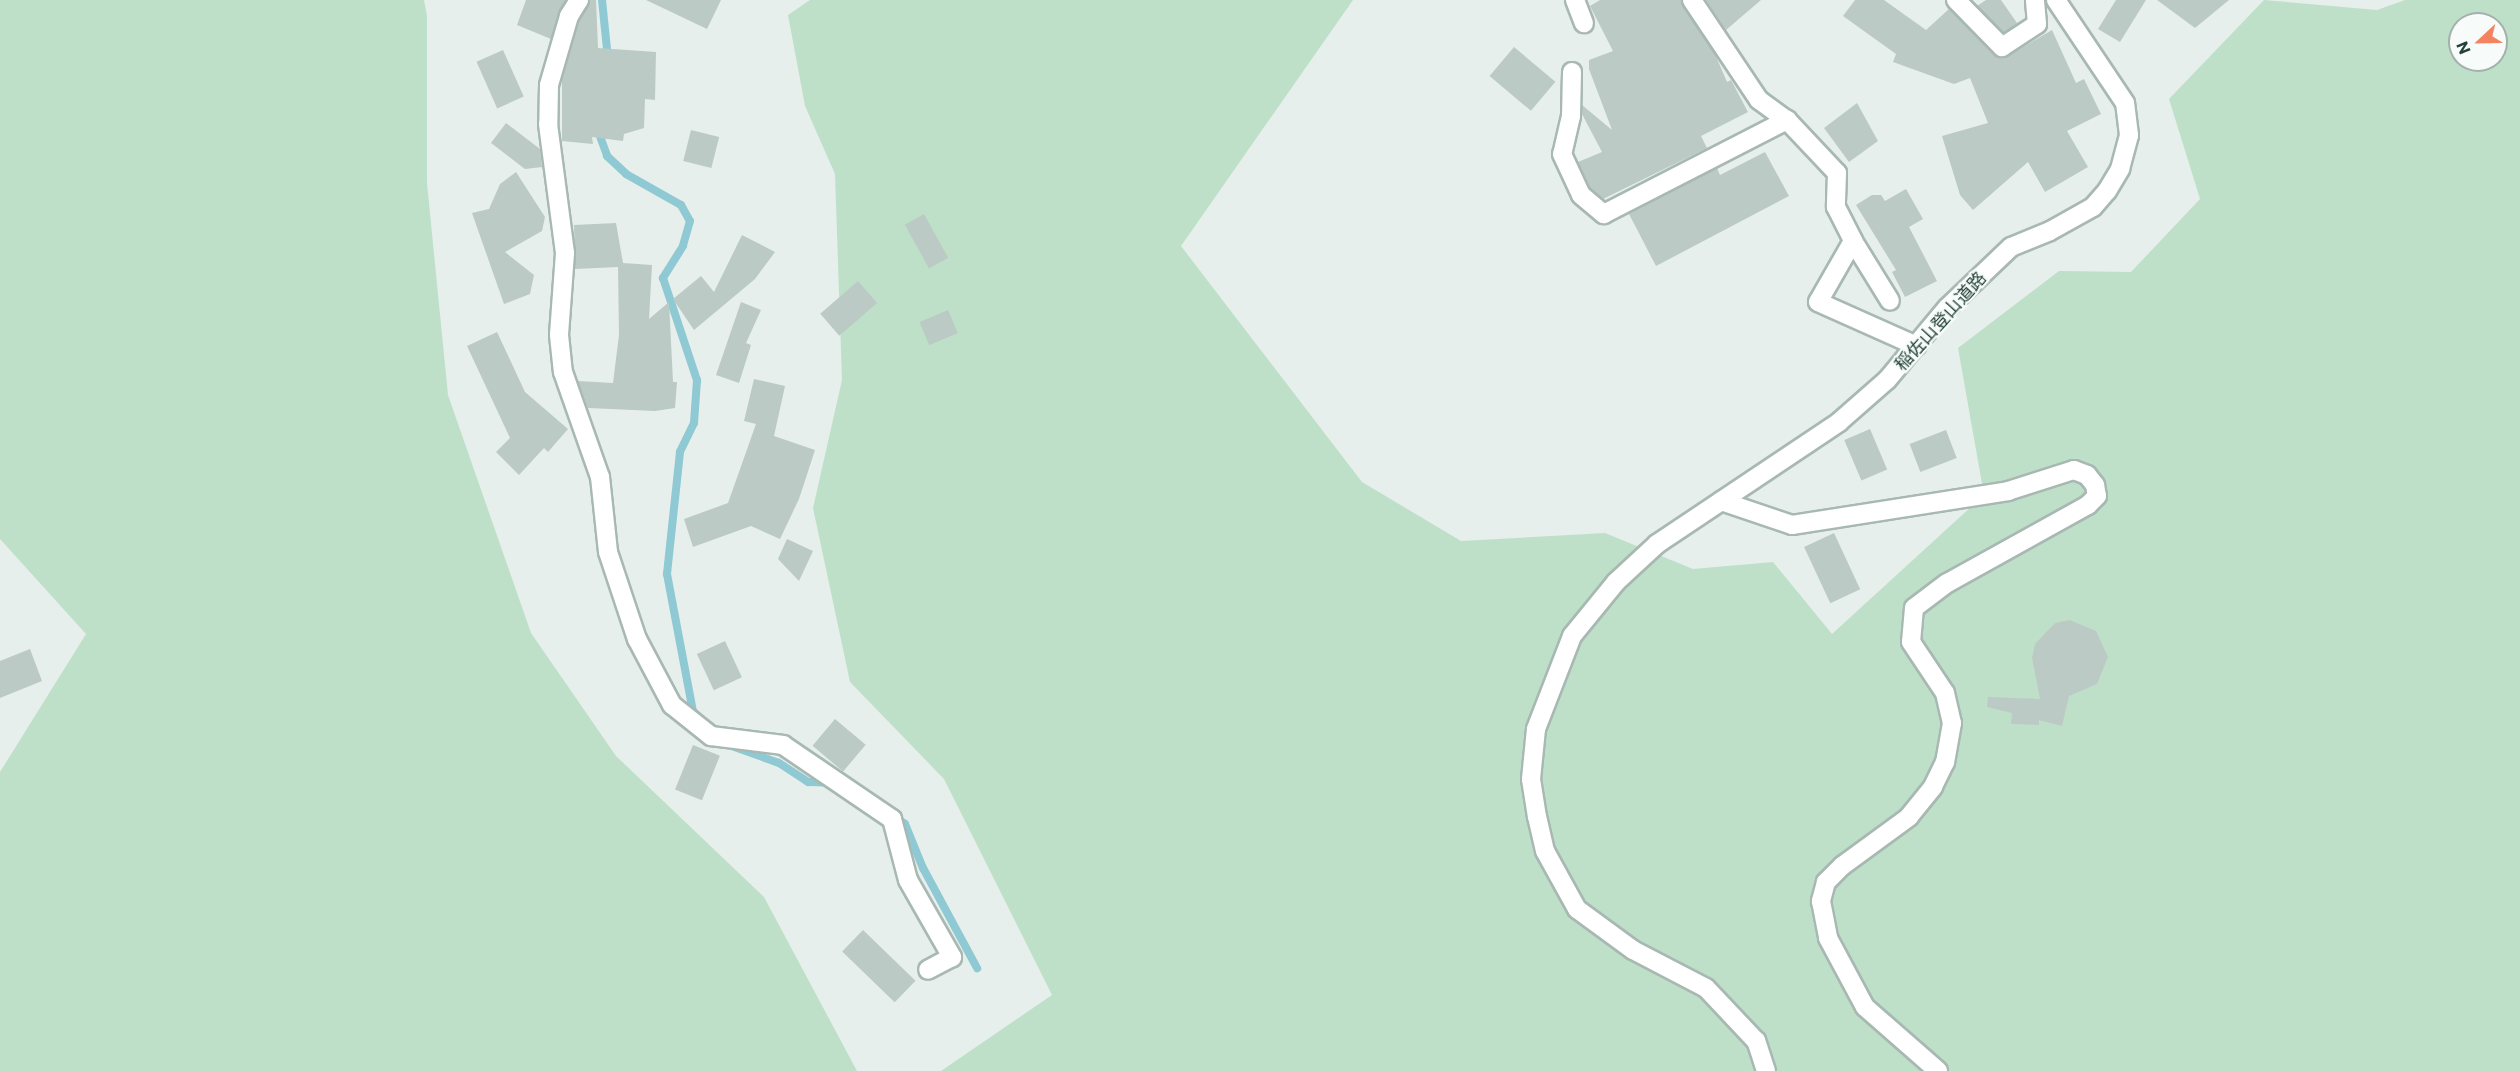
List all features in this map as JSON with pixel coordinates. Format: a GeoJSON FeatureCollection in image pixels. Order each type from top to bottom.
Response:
{"type":"FeatureCollection","features":[{"type":"Feature","properties":{"kind":"street"},"geometry":{"type":"LineString","coordinates":[[579,0],[569,16],[549,85],[548,124],[565,253],[559,335],[563,372],[600,477],[608,552],[637,639],[672,705],[711,736],[783,745],[892,819],[908,880],[952,957],[928,970]]}},
{"type":"Feature","properties":{"kind":"street"},"geometry":{"type":"LineString","coordinates":[[1575,0],[1584,23]]}},
{"type":"Feature","properties":{"kind":"street"},"geometry":{"type":"LineString","coordinates":[[1692,0],[1759,100],[1787,120],[1837,173],[1836,207],[1853,241],[1890,301]]}},
{"type":"Feature","properties":{"kind":"street"},"geometry":{"type":"LineString","coordinates":[[1956,0],[2002,47],[2037,24],[2035,0]]}},
{"type":"Feature","properties":{"kind":"street","name":"稲佐山登山道路"},"geometry":{"type":"LineString","coordinates":[[1766,1071],[1756,1041],[1706,988],[1633,950],[1577,909],[1545,851],[1537,817],[1531,779],[1536,729],[1572,636],[1616,582],[1657,544],[1839,422],[1887,380],[1947,308],[2011,247],[2093,207],[2120,169],[2129,135],[2125,104],[2056,0]]}},
{"type":"Feature","properties":{"kind":"street"},"geometry":{"type":"LineString","coordinates":[[1572,72],[1571,116],[1562,154],[1581,195],[1604,213],[1787,120]]}},
{"type":"Feature","properties":{"kind":"street"},"geometry":{"type":"LineString","coordinates":[[1853,241],[1818,302],[1917,346]]}},
{"type":"Feature","properties":{"kind":"street"},"geometry":{"type":"LineString","coordinates":[[1721,501],[1792,525],[2008,491],[2074,470],[2087,475],[2095,485],[2097,496],[2088,505],[1947,583],[1914,608],[1910,621],[1911,642],[1945,693],[1952,723],[1946,762],[1933,787],[1909,817],[1842,866],[1826,882],[1821,901],[1828,938],[1865,1007],[1938,1071]]}},
{"type":"Feature","properties":{"kind":"green space"},"geometry":{"type":"Polygon","coordinates":[[[0,0],[424,0],[427,16],[427,183],[448,395],[531,633],[616,756],[764,897],[857,1071],[0,1071],[0,772],[86,634],[0,539],[0,0]]]}},
{"type":"Feature","properties":{"kind":"green space"},"geometry":{"type":"Polygon","coordinates":[[[810,0],[1353,0],[1181,246],[1362,482],[1461,541],[1605,533],[1693,569],[1773,562],[1832,634],[1984,495],[1958,348],[2059,271],[2131,272],[2200,199],[2169,99],[2264,0],[2377,10],[2405,0],[2520,0],[2520,1071],[941,1071],[1052,995],[944,779],[850,682],[813,508],[842,380],[835,174],[805,106],[788,15],[810,0]]]}},
{"type":"Feature","properties":{"kind":"building"},"geometry":{"type":"Polygon","coordinates":[[[526,0],[566,0],[551,39],[517,25],[526,0]]]}},
{"type":"Feature","properties":{"kind":"building"},"geometry":{"type":"Polygon","coordinates":[[[590,0],[596,0],[598,48],[656,52],[655,100],[645,99],[644,128],[624,134],[623,141],[592,137],[593,144],[562,141],[562,79],[579,21],[590,0]]]}},
{"type":"Feature","properties":{"kind":"building"},"geometry":{"type":"Polygon","coordinates":[[[646,0],[721,0],[707,29],[646,0]]]}},
{"type":"Feature","properties":{"kind":"building"},"geometry":{"type":"Polygon","coordinates":[[[1600,0],[1681,0],[1715,54],[1727,82],[1731,80],[1748,112],[1701,136],[1707,148],[1603,199],[1590,188],[1578,162],[1602,152],[1582,114],[1582,105],[1612,130],[1589,69],[1589,60],[1613,51],[1590,6],[1600,0]]]}},
{"type":"Feature","properties":{"kind":"building"},"geometry":{"type":"Polygon","coordinates":[[[1706,0],[1761,0],[1726,30],[1706,0]]]}},
{"type":"Feature","properties":{"kind":"building"},"geometry":{"type":"Polygon","coordinates":[[[1855,0],[1884,0],[1926,30],[1949,9],[1999,58],[2008,56],[2052,30],[2076,83],[2084,79],[2101,114],[2067,131],[2088,167],[2045,192],[2028,162],[1973,210],[1960,195],[1942,136],[1988,123],[1970,78],[1954,84],[1893,62],[1896,54],[1843,16],[1855,0]]]}},
{"type":"Feature","properties":{"kind":"building"},"geometry":{"type":"Polygon","coordinates":[[[1986,0],[2001,0],[2017,23],[2004,33],[1977,6],[1986,0]]]}},
{"type":"Feature","properties":{"kind":"building"},"geometry":{"type":"Polygon","coordinates":[[[2116,0],[2146,0],[2120,42],[2098,29],[2116,0]]]}},
{"type":"Feature","properties":{"kind":"building"},"geometry":{"type":"Polygon","coordinates":[[[2157,0],[2229,0],[2195,28],[2157,0]]]}},
{"type":"Feature","properties":{"kind":"building"},"geometry":{"type":"Polygon","coordinates":[[[1514,47],[1555,82],[1531,111],[1490,76],[1514,47]]]}},
{"type":"Feature","properties":{"kind":"building"},"geometry":{"type":"Polygon","coordinates":[[[503,50],[524,97],[497,108],[477,62],[503,50]]]}},
{"type":"Feature","properties":{"kind":"building"},"geometry":{"type":"Polygon","coordinates":[[[1857,103],[1878,141],[1849,162],[1824,128],[1857,103]]]}},
{"type":"Feature","properties":{"kind":"building"},"geometry":{"type":"Polygon","coordinates":[[[506,123],[540,149],[542,167],[525,169],[491,143],[506,123]]]}},
{"type":"Feature","properties":{"kind":"building"},"geometry":{"type":"Polygon","coordinates":[[[691,130],[719,137],[711,168],[683,161],[691,130]]]}},
{"type":"Feature","properties":{"kind":"building"},"geometry":{"type":"Polygon","coordinates":[[[1765,152],[1789,196],[1656,266],[1629,214],[1717,168],[1720,175],[1765,152]]]}},
{"type":"Feature","properties":{"kind":"building"},"geometry":{"type":"Polygon","coordinates":[[[516,172],[545,217],[542,231],[505,252],[534,275],[530,294],[504,304],[472,213],[489,209],[500,184],[516,172]]]}},
{"type":"Feature","properties":{"kind":"building"},"geometry":{"type":"Polygon","coordinates":[[[1906,189],[1923,219],[1909,227],[1937,281],[1905,297],[1892,272],[1896,270],[1856,205],[1872,195],[1881,195],[1885,201],[1906,189]]]}},
{"type":"Feature","properties":{"kind":"building"},"geometry":{"type":"Polygon","coordinates":[[[924,214],[948,258],[929,268],[905,225],[924,214]]]}},
{"type":"Feature","properties":{"kind":"building"},"geometry":{"type":"Polygon","coordinates":[[[616,223],[623,263],[652,265],[649,319],[669,302],[673,382],[677,382],[675,408],[655,411],[588,408],[578,381],[613,383],[619,335],[618,267],[575,269],[574,225],[616,223]]]}},
{"type":"Feature","properties":{"kind":"building"},"geometry":{"type":"Polygon","coordinates":[[[742,235],[775,252],[755,279],[694,330],[673,299],[701,276],[714,292],[742,235]]]}},
{"type":"Feature","properties":{"kind":"building"},"geometry":{"type":"Polygon","coordinates":[[[858,281],[877,303],[839,336],[820,314],[858,281]]]}},
{"type":"Feature","properties":{"kind":"building"},"geometry":{"type":"Polygon","coordinates":[[[741,302],[761,310],[746,343],[751,345],[739,383],[716,375],[741,302]]]}},
{"type":"Feature","properties":{"kind":"building"},"geometry":{"type":"Polygon","coordinates":[[[948,310],[958,333],[929,345],[919,322],[948,310]]]}},
{"type":"Feature","properties":{"kind":"building"},"geometry":{"type":"Polygon","coordinates":[[[497,332],[525,392],[568,429],[548,452],[544,448],[519,475],[496,452],[510,438],[467,346],[497,332]]]}},
{"type":"Feature","properties":{"kind":"building"},"geometry":{"type":"Polygon","coordinates":[[[754,379],[785,386],[774,436],[815,450],[799,499],[780,539],[751,526],[693,547],[684,519],[728,503],[756,424],[744,421],[754,379]]]}},
{"type":"Feature","properties":{"kind":"building"},"geometry":{"type":"Polygon","coordinates":[[[1870,429],[1887,470],[1861,480],[1844,440],[1870,429]]]}},
{"type":"Feature","properties":{"kind":"building"},"geometry":{"type":"Polygon","coordinates":[[[1946,430],[1957,458],[1920,472],[1910,444],[1946,430]]]}},
{"type":"Feature","properties":{"kind":"building"},"geometry":{"type":"Polygon","coordinates":[[[1834,533],[1860,589],[1830,603],[1804,547],[1834,533]]]}},
{"type":"Feature","properties":{"kind":"building"},"geometry":{"type":"Polygon","coordinates":[[[787,539],[813,551],[799,581],[778,559],[787,539]]]}},
{"type":"Feature","properties":{"kind":"building"},"geometry":{"type":"Polygon","coordinates":[[[2070,620],[2096,631],[2108,657],[2097,684],[2069,696],[2062,726],[2039,720],[2039,725],[2011,724],[2012,713],[1987,707],[1988,697],[2040,699],[2032,658],[2035,644],[2055,623],[2070,620]]]}},
{"type":"Feature","properties":{"kind":"building"},"geometry":{"type":"Polygon","coordinates":[[[725,641],[742,677],[714,690],[697,654],[725,641]]]}},
{"type":"Feature","properties":{"kind":"building"},"geometry":{"type":"Polygon","coordinates":[[[30,649],[42,681],[0,698],[0,661],[30,649]]]}},
{"type":"Feature","properties":{"kind":"building"},"geometry":{"type":"Polygon","coordinates":[[[835,719],[866,745],[843,772],[813,746],[835,719]]]}},
{"type":"Feature","properties":{"kind":"building"},"geometry":{"type":"Polygon","coordinates":[[[693,745],[720,756],[702,800],[675,790],[693,745]]]}},
{"type":"Feature","properties":{"kind":"building"},"geometry":{"type":"Polygon","coordinates":[[[863,930],[916,981],[895,1002],[842,952],[863,930]]]}},
{"type":"Feature","properties":{"kind":"waterway"},"geometry":{"type":"LineString","coordinates":[[602,0],[608,59]]}},
{"type":"Feature","properties":{"kind":"waterway"},"geometry":{"type":"LineString","coordinates":[[597,128],[607,156],[626,174],[681,205],[690,221],[683,246],[663,278],[697,380],[694,423],[680,452],[667,574],[693,711],[700,718]]}},
{"type":"Feature","properties":{"kind":"waterway"},"geometry":{"type":"LineString","coordinates":[[729,745],[779,763],[808,782],[833,783]]}},
{"type":"Feature","properties":{"kind":"waterway"},"geometry":{"type":"LineString","coordinates":[[895,817],[905,824],[923,868],[977,968]]}}]}
